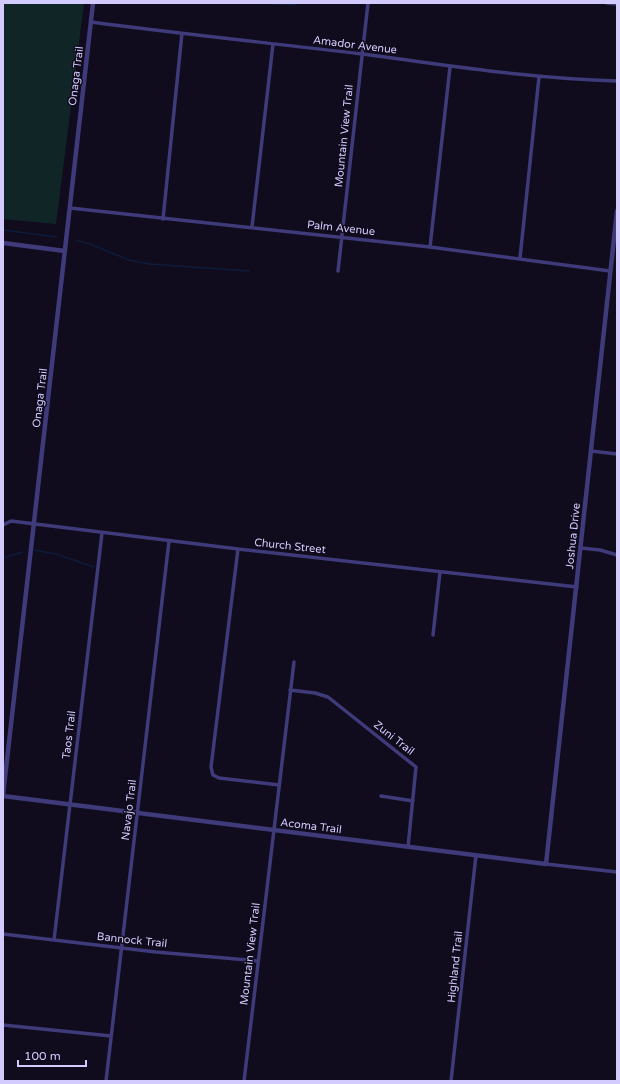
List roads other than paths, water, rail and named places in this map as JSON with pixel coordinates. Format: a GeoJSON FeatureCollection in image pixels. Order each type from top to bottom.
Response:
{"type":"FeatureCollection","features":[{"type":"Feature","properties":{"kind":"street","name":"Onaga Trail"},"geometry":{"type":"LineString","coordinates":[[3,795],[93,3]]}},
{"type":"Feature","properties":{"kind":"street","name":"Mountain View Trail"},"geometry":{"type":"LineString","coordinates":[[338,271],[368,3]]}},
{"type":"Feature","properties":{"kind":"street"},"geometry":{"type":"LineString","coordinates":[[607,3],[617,4]]}},
{"type":"Feature","properties":{"kind":"street","name":"Amador Avenue"},"geometry":{"type":"LineString","coordinates":[[91,22],[362,54],[450,67],[584,80],[617,81]]}},
{"type":"Feature","properties":{"kind":"street"},"geometry":{"type":"LineString","coordinates":[[162,218],[182,33]]}},
{"type":"Feature","properties":{"kind":"street"},"geometry":{"type":"LineString","coordinates":[[252,228],[273,44]]}},
{"type":"Feature","properties":{"kind":"street"},"geometry":{"type":"LineString","coordinates":[[430,247],[450,67]]}},
{"type":"Feature","properties":{"kind":"street"},"geometry":{"type":"LineString","coordinates":[[520,258],[539,76]]}},
{"type":"Feature","properties":{"kind":"street","name":"Palm Avenue"},"geometry":{"type":"LineString","coordinates":[[70,208],[430,247],[610,271]]}},
{"type":"Feature","properties":{"kind":"street","name":"Joshua Drive"},"geometry":{"type":"LineString","coordinates":[[546,864],[617,211]]}},
{"type":"Feature","properties":{"kind":"street"},"geometry":{"type":"LineString","coordinates":[[3,243],[65,251]]}},
{"type":"Feature","properties":{"kind":"street"},"geometry":{"type":"LineString","coordinates":[[591,451],[617,454]]}},
{"type":"Feature","properties":{"kind":"street","name":"Church Street"},"geometry":{"type":"LineString","coordinates":[[3,525],[12,521],[169,541],[576,587]]}},
{"type":"Feature","properties":{"kind":"street","name":"Taos Trail"},"geometry":{"type":"LineString","coordinates":[[54,940],[102,533]]}},
{"type":"Feature","properties":{"kind":"street","name":"Navajo Trail"},"geometry":{"type":"LineString","coordinates":[[106,1081],[169,541]]}},
{"type":"Feature","properties":{"kind":"street"},"geometry":{"type":"LineString","coordinates":[[581,548],[600,550],[617,555]]}},
{"type":"Feature","properties":{"kind":"street"},"geometry":{"type":"LineString","coordinates":[[238,549],[211,768],[213,775],[219,778],[279,785]]}},
{"type":"Feature","properties":{"kind":"street"},"geometry":{"type":"LineString","coordinates":[[433,636],[440,572]]}},
{"type":"Feature","properties":{"kind":"street","name":"Mountain View Trail"},"geometry":{"type":"LineString","coordinates":[[244,1081],[294,662]]}},
{"type":"Feature","properties":{"kind":"street","name":"Zuni Trail"},"geometry":{"type":"LineString","coordinates":[[290,690],[314,693],[328,697],[416,767],[408,847]]}},
{"type":"Feature","properties":{"kind":"street","name":"Acoma Trail"},"geometry":{"type":"LineString","coordinates":[[3,795],[70,805],[617,872]]}},
{"type":"Feature","properties":{"kind":"street"},"geometry":{"type":"LineString","coordinates":[[381,796],[413,800]]}},
{"type":"Feature","properties":{"kind":"street","name":"Highland Trail"},"geometry":{"type":"LineString","coordinates":[[451,1081],[476,855]]}},
{"type":"Feature","properties":{"kind":"street","name":"Bannock Trail"},"geometry":{"type":"LineString","coordinates":[[3,934],[121,948],[258,961]]}},
{"type":"Feature","properties":{"kind":"street"},"geometry":{"type":"LineString","coordinates":[[3,1025],[111,1036]]}},
{"type":"Feature","properties":{"kind":"waterway"},"geometry":{"type":"LineString","coordinates":[[265,3],[292,5],[299,3]]}},
{"type":"Feature","properties":{"kind":"waterway"},"geometry":{"type":"LineString","coordinates":[[3,230],[57,237]]}},
{"type":"Feature","properties":{"kind":"waterway"},"geometry":{"type":"LineString","coordinates":[[76,240],[90,244],[129,260],[150,264],[249,271]]}},
{"type":"Feature","properties":{"kind":"waterway"},"geometry":{"type":"LineString","coordinates":[[34,550],[56,554],[94,567]]}},
{"type":"Feature","properties":{"kind":"waterway"},"geometry":{"type":"LineString","coordinates":[[3,558],[23,552]]}}]}
